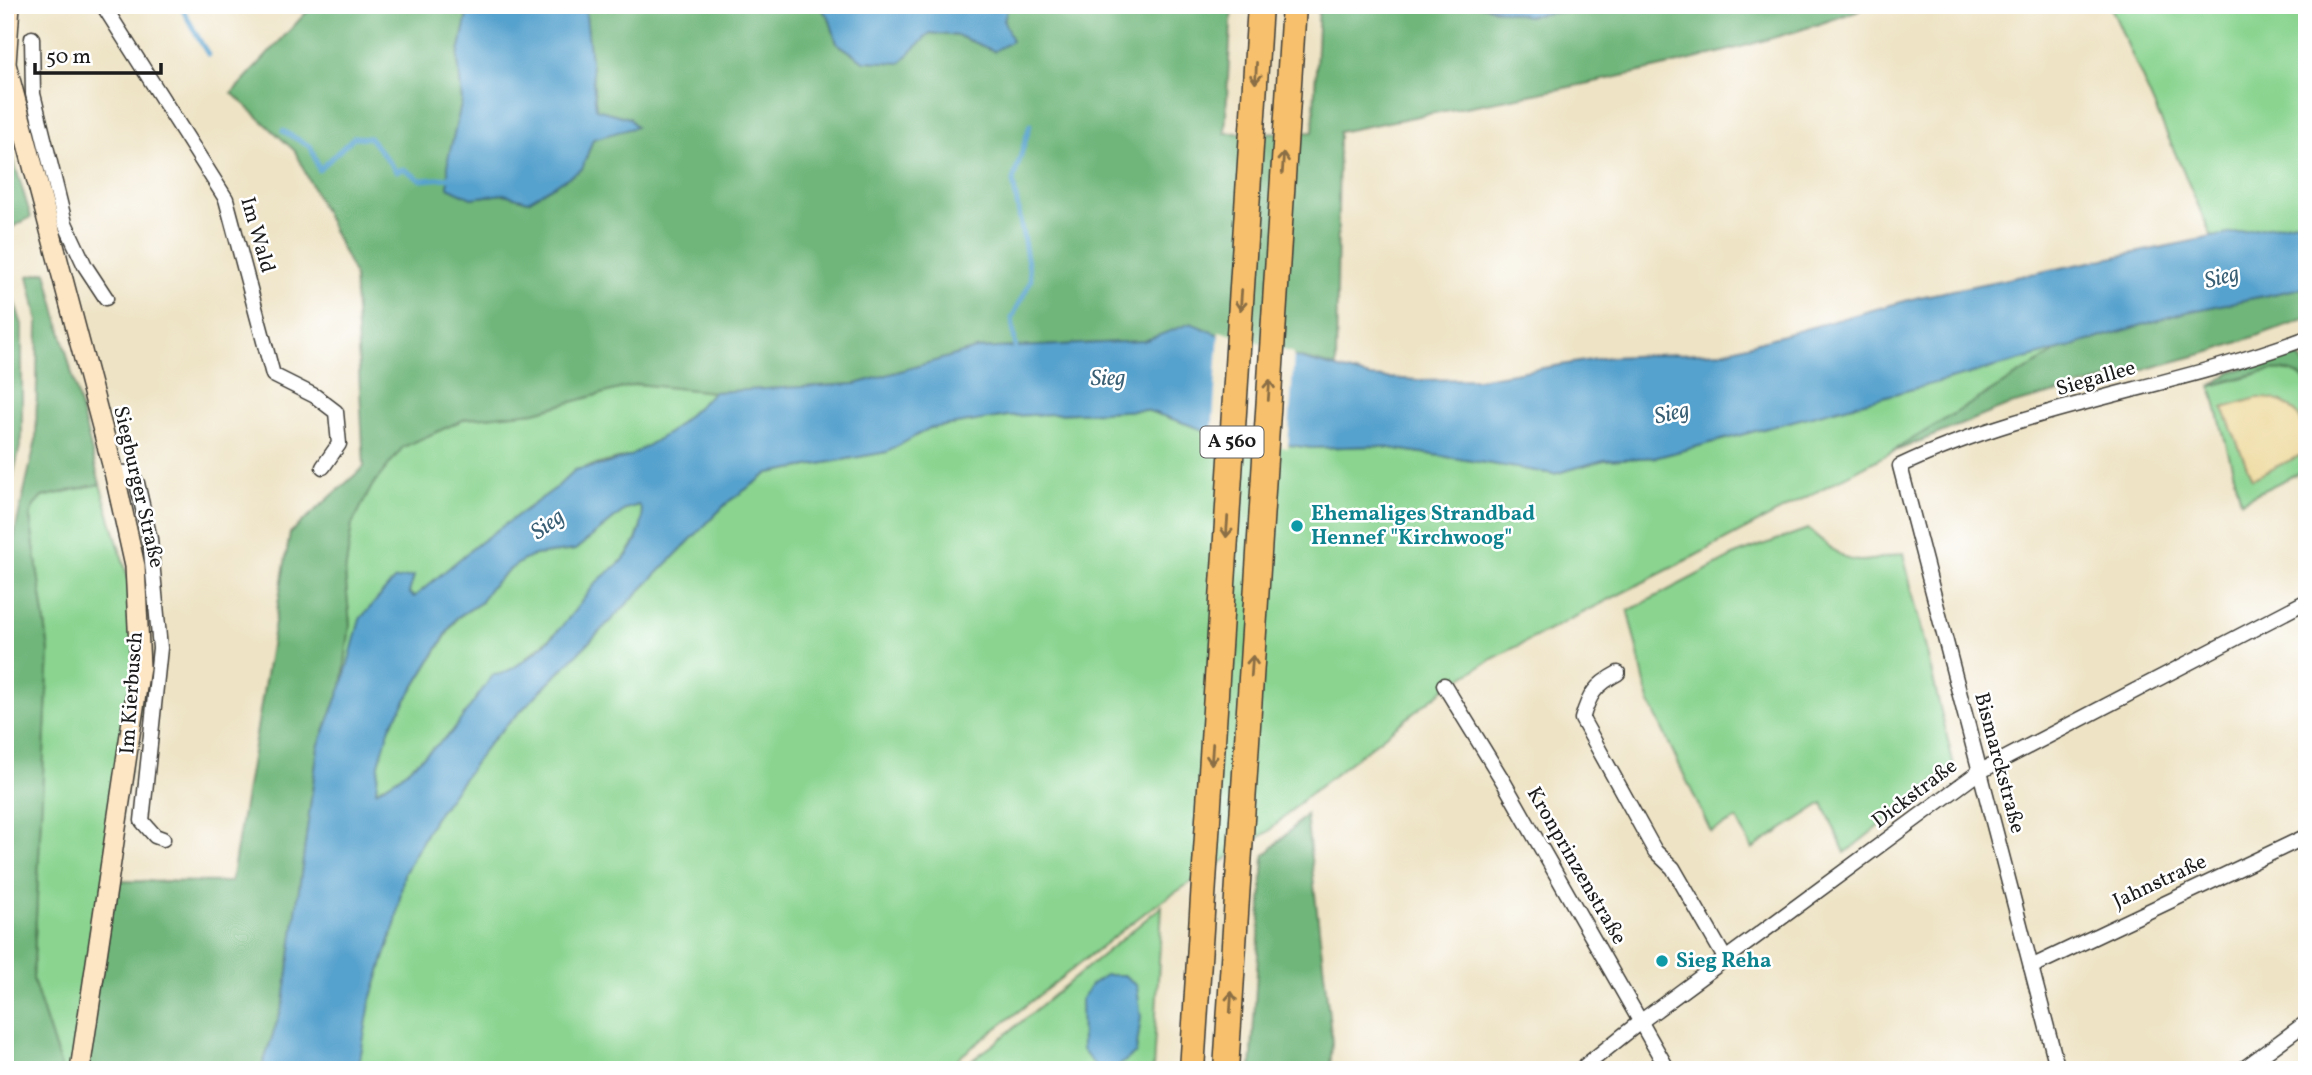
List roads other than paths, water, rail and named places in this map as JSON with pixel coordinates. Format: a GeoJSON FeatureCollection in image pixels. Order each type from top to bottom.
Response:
{"type":"FeatureCollection","features":[{"type":"Feature","properties":{"kind":"highway","name":"A 560"},"geometry":{"type":"LineString","coordinates":[[1192,1070],[1260,5]]}},
{"type":"Feature","properties":{"kind":"highway","name":"A 560"},"geometry":{"type":"LineString","coordinates":[[1226,1070],[1294,5]]}},
{"type":"Feature","properties":{"kind":"main road","name":"Siegburger Straße"},"geometry":{"type":"LineString","coordinates":[[10,5],[6,64],[114,472],[135,566],[140,667],[80,1070]]}},
{"type":"Feature","properties":{"kind":"street","name":"Im Wald"},"geometry":{"type":"LineString","coordinates":[[103,5],[226,199],[273,375],[315,396],[336,412],[339,444],[323,467]]}},
{"type":"Feature","properties":{"kind":"street"},"geometry":{"type":"LineString","coordinates":[[32,38],[33,94],[65,223],[85,266],[106,298]]}},
{"type":"Feature","properties":{"kind":"street"},"geometry":{"type":"LineString","coordinates":[[53,240],[65,223]]}},
{"type":"Feature","properties":{"kind":"street","name":"Siegallee"},"geometry":{"type":"LineString","coordinates":[[1899,466],[1941,447],[2306,341]]}},
{"type":"Feature","properties":{"kind":"street","name":"Bismarckstraße"},"geometry":{"type":"LineString","coordinates":[[1899,466],[2058,1070]]}},
{"type":"Feature","properties":{"kind":"street","name":"Im Kierbusch"},"geometry":{"type":"LineString","coordinates":[[114,472],[127,473],[137,483],[150,539],[160,648],[142,821],[155,836],[163,839]]}},
{"type":"Feature","properties":{"kind":"street","name":"Dickstraße"},"geometry":{"type":"LineString","coordinates":[[1580,1070],[1640,1022],[1979,772],[2307,601]]}},
{"type":"Feature","properties":{"kind":"street"},"geometry":{"type":"LineString","coordinates":[[1618,673],[1603,681],[1588,698],[1582,719],[1655,851],[1673,868],[1726,960]]}},
{"type":"Feature","properties":{"kind":"street","name":"Kronprinzenstraße"},"geometry":{"type":"LineString","coordinates":[[1444,685],[1503,781],[1668,1070]]}},
{"type":"Feature","properties":{"kind":"street","name":"Jahnstraße"},"geometry":{"type":"LineString","coordinates":[[2031,967],[2307,836]]}},
{"type":"Feature","properties":{"kind":"street"},"geometry":{"type":"LineString","coordinates":[[2242,1070],[2307,1021]]}},
{"type":"Feature","properties":{"kind":"water"},"geometry":{"type":"Polygon","coordinates":[[[469,5],[585,5],[596,109],[629,118],[636,127],[593,139],[582,169],[528,201],[504,194],[471,198],[448,187],[448,159],[462,101],[458,58],[469,5]]]}},
{"type":"Feature","properties":{"kind":"water"},"geometry":{"type":"Polygon","coordinates":[[[817,5],[1008,5],[1004,21],[1012,41],[994,51],[959,36],[930,33],[900,63],[864,61],[837,43],[829,17],[817,5]]]}},
{"type":"Feature","properties":{"kind":"water"},"geometry":{"type":"Polygon","coordinates":[[[1478,5],[1613,5],[1527,16],[1478,5]]]}},
{"type":"Feature","properties":{"kind":"water","name":"Sieg"},"geometry":{"type":"Polygon","coordinates":[[[2307,220],[2307,287],[2182,313],[2059,350],[1658,457],[1604,460],[1554,474],[1377,446],[1311,448],[1219,435],[1146,410],[1008,416],[930,428],[887,452],[769,473],[728,502],[490,742],[434,819],[404,874],[396,921],[370,1003],[358,1070],[261,1070],[284,1002],[318,747],[342,686],[360,619],[394,580],[414,576],[409,593],[414,597],[479,543],[556,488],[575,470],[630,456],[670,432],[714,392],[856,384],[976,349],[1144,341],[1191,323],[1231,340],[1370,377],[1477,379],[1609,357],[1722,352],[1919,297],[2307,220]],[[639,505],[626,509],[575,550],[535,555],[522,561],[489,589],[480,603],[456,618],[390,727],[379,764],[376,791],[399,777],[451,733],[493,675],[501,674],[520,663],[556,632],[596,583],[628,554],[639,533],[639,505]]]}},
{"type":"Feature","properties":{"kind":"water"},"geometry":{"type":"Polygon","coordinates":[[[1105,975],[1124,975],[1137,986],[1141,1017],[1136,1053],[1117,1067],[1095,1066],[1082,1050],[1081,1000],[1091,985],[1105,975]]]}},
{"type":"Feature","properties":{"kind":"waterway"},"geometry":{"type":"LineString","coordinates":[[180,5],[208,54]]}},
{"type":"Feature","properties":{"kind":"waterway"},"geometry":{"type":"LineString","coordinates":[[1016,351],[1012,318],[1031,280],[1013,181],[1030,125]]}},
{"type":"Feature","properties":{"kind":"waterway"},"geometry":{"type":"LineString","coordinates":[[283,131],[311,147],[319,170],[354,137],[370,138],[396,171],[404,169],[421,180],[448,178],[452,173]]}},
{"type":"Feature","properties":{"kind":"place","name":"Ehemaliges Strandbad Hennef \"Kirchwoog\""},"geometry":{"type":"Point","coordinates":[1297,526]}},
{"type":"Feature","properties":{"kind":"place","name":"Sieg Reha"},"geometry":{"type":"Point","coordinates":[1662,961]}}]}
